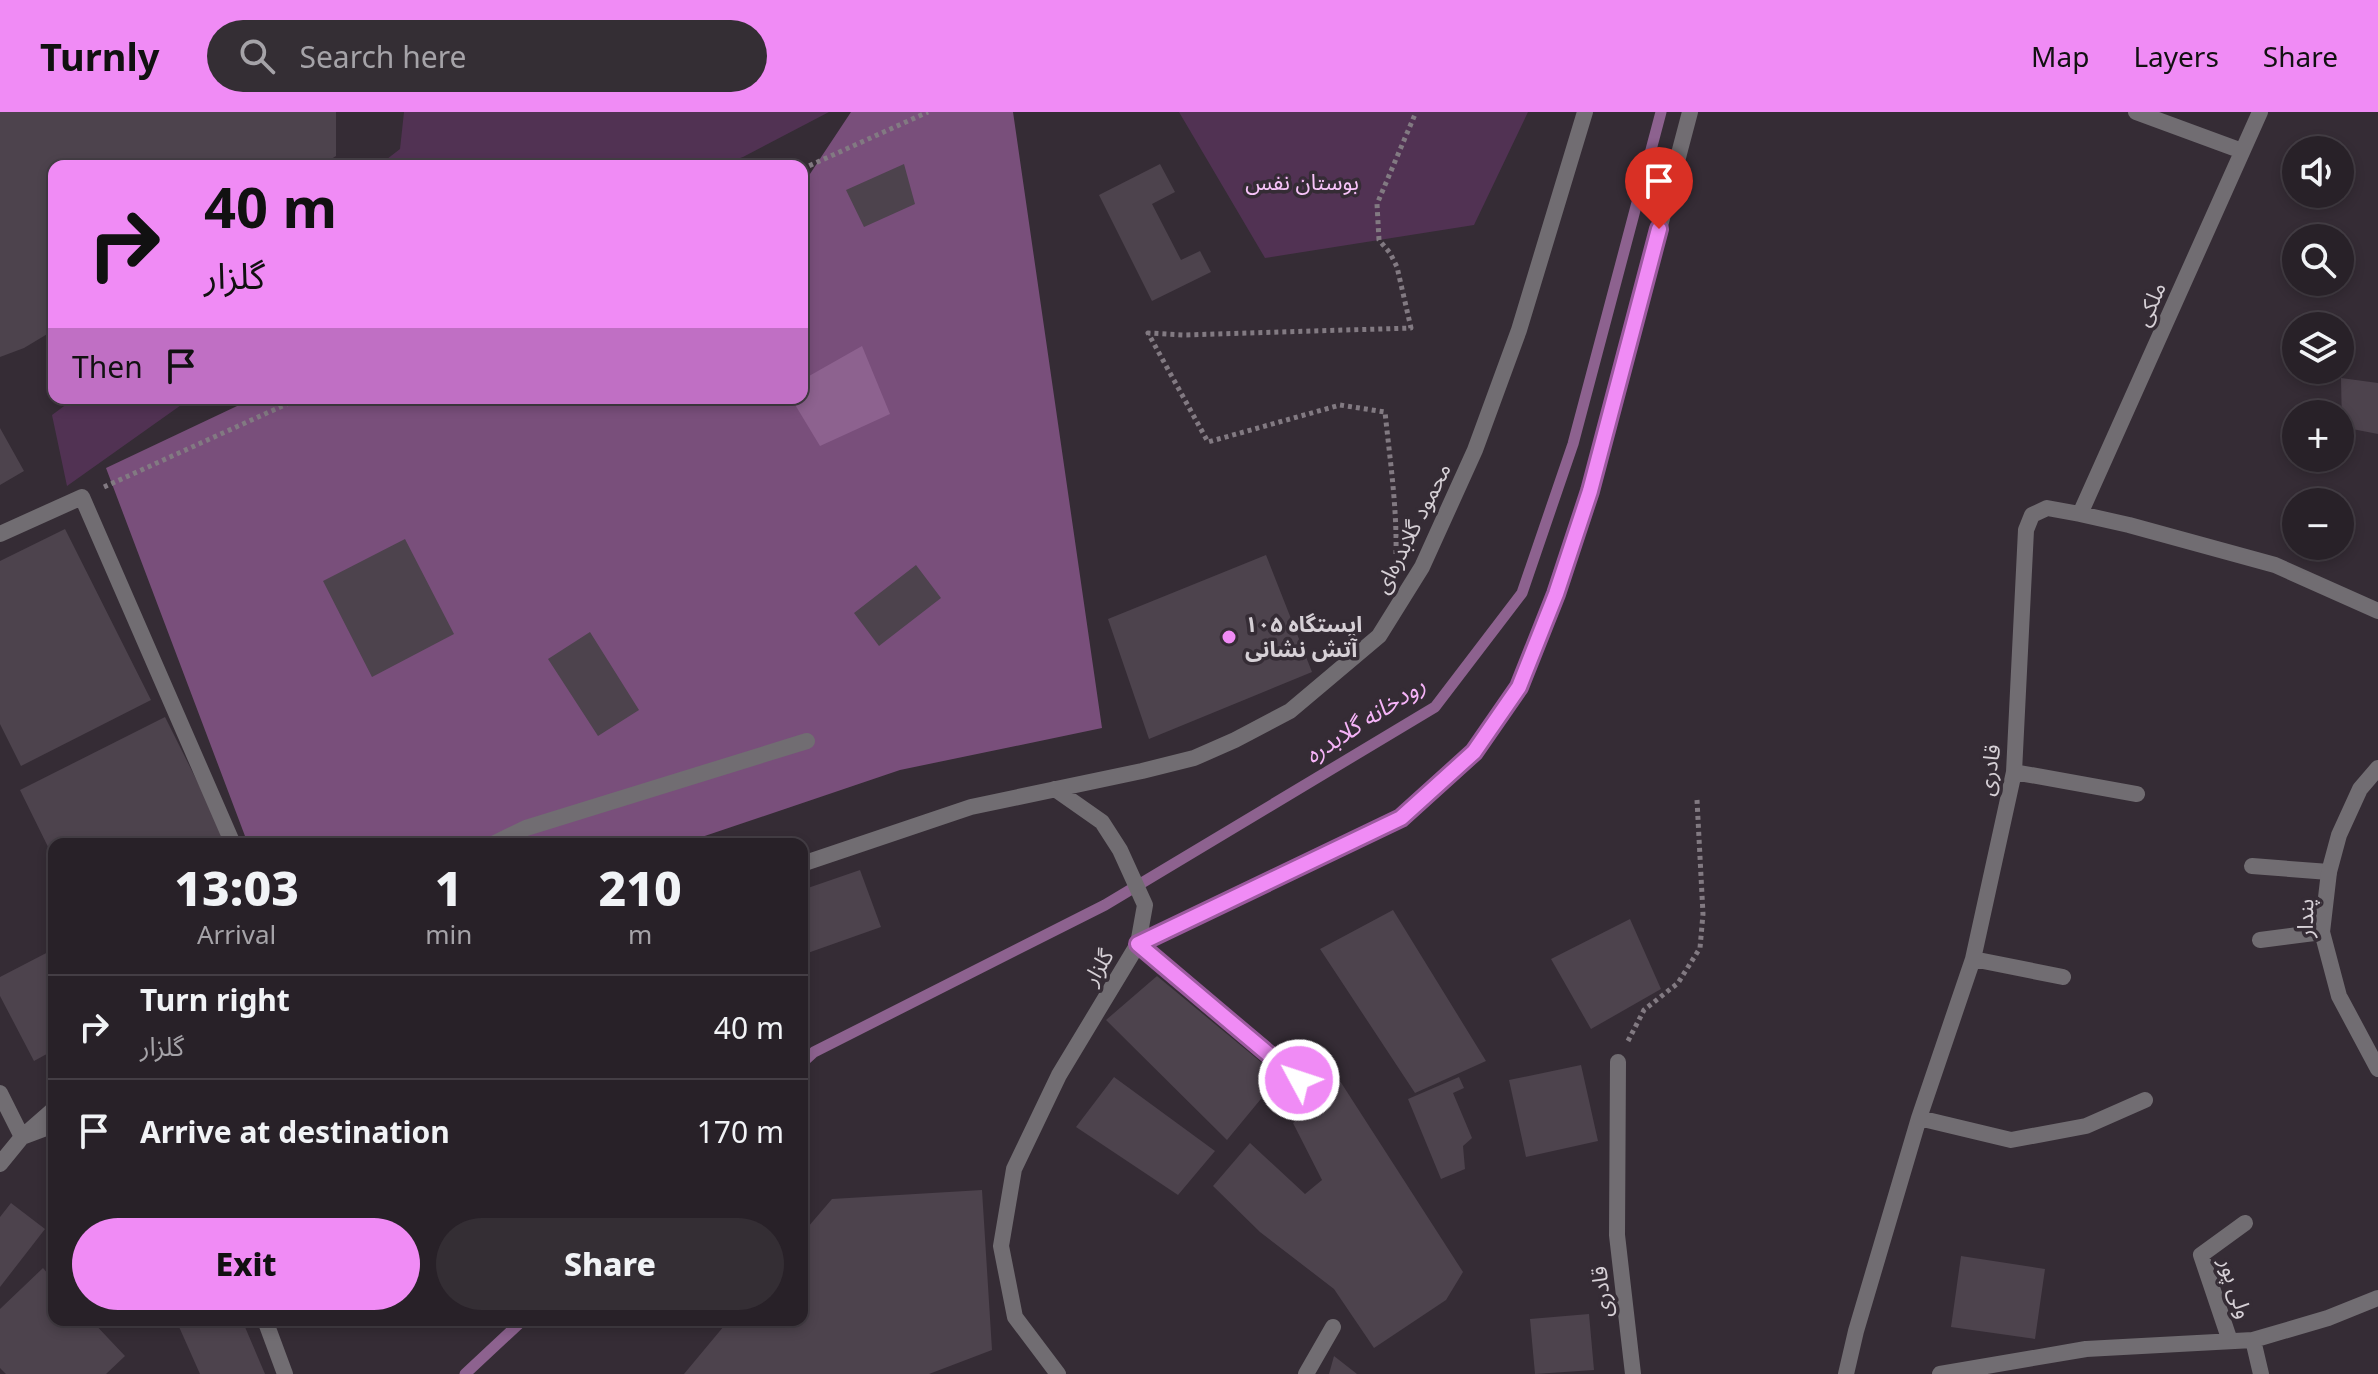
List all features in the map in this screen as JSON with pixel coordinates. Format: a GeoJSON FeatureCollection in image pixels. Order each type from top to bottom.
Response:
{"type":"FeatureCollection","features":[{"type":"Feature","properties":{"kind":"street","name":"محمود گلابدره‌ای"},"geometry":{"type":"LineString","coordinates":[[808,862],[971,807],[1194,758],[1290,711],[1379,636],[1422,567],[1475,450],[1519,330],[1585,112]]}},
{"type":"Feature","properties":{"kind":"street","name":"گلزار"},"geometry":{"type":"LineString","coordinates":[[1058,1374],[1015,1317],[1001,1246],[1014,1169],[1059,1075],[1138,944],[1401,818],[1474,752],[1519,687],[1556,594],[1590,491],[1690,112]]}},
{"type":"Feature","properties":{"kind":"street"},"geometry":{"type":"LineString","coordinates":[[2136,112],[2242,151]]}},
{"type":"Feature","properties":{"kind":"street","name":"ملکی"},"geometry":{"type":"LineString","coordinates":[[2080,514],[2260,112]]}},
{"type":"Feature","properties":{"kind":"street"},"geometry":{"type":"LineString","coordinates":[[0,534],[82,497],[230,838]]}},
{"type":"Feature","properties":{"kind":"street","name":"قادری"},"geometry":{"type":"LineString","coordinates":[[1846,1374],[1919,1118],[1973,959],[2014,772],[2026,530],[2032,515],[2047,508],[2080,514],[2275,565],[2378,611]]}},
{"type":"Feature","properties":{"kind":"street"},"geometry":{"type":"LineString","coordinates":[[505,838],[526,828],[807,741]]}},
{"type":"Feature","properties":{"kind":"street","name":"پندار"},"geometry":{"type":"LineString","coordinates":[[2378,768],[2360,789],[2339,835],[2329,872],[2322,932],[2339,996],[2378,1069]]}},
{"type":"Feature","properties":{"kind":"street"},"geometry":{"type":"LineString","coordinates":[[2014,772],[2137,794]]}},
{"type":"Feature","properties":{"kind":"street"},"geometry":{"type":"LineString","coordinates":[[1055,789],[1102,822],[1120,850],[1145,905],[1138,944],[1299,1080]]}},
{"type":"Feature","properties":{"kind":"street"},"geometry":{"type":"LineString","coordinates":[[2252,866],[2329,872]]}},
{"type":"Feature","properties":{"kind":"street"},"geometry":{"type":"LineString","coordinates":[[2260,940],[2322,932]]}},
{"type":"Feature","properties":{"kind":"street"},"geometry":{"type":"LineString","coordinates":[[1973,959],[2063,977]]}},
{"type":"Feature","properties":{"kind":"street","name":"قادری"},"geometry":{"type":"LineString","coordinates":[[1618,1062],[1617,1235],[1633,1374]]}},
{"type":"Feature","properties":{"kind":"street"},"geometry":{"type":"LineString","coordinates":[[0,1093],[22,1137]]}},
{"type":"Feature","properties":{"kind":"street"},"geometry":{"type":"LineString","coordinates":[[1919,1118],[2011,1140],[2086,1126],[2145,1100]]}},
{"type":"Feature","properties":{"kind":"street"},"geometry":{"type":"LineString","coordinates":[[0,1164],[22,1137],[48,1114]]}},
{"type":"Feature","properties":{"kind":"street"},"geometry":{"type":"LineString","coordinates":[[22,1137],[48,1127]]}},
{"type":"Feature","properties":{"kind":"street","name":"ولی پور"},"geometry":{"type":"LineString","coordinates":[[2230,1341],[2201,1255],[2245,1223]]}},
{"type":"Feature","properties":{"kind":"street"},"geometry":{"type":"LineString","coordinates":[[1940,1374],[2086,1349],[2253,1340],[2328,1318],[2378,1298]]}},
{"type":"Feature","properties":{"kind":"street"},"geometry":{"type":"LineString","coordinates":[[267,1326],[285,1374]]}},
{"type":"Feature","properties":{"kind":"street"},"geometry":{"type":"LineString","coordinates":[[1306,1374],[1333,1327]]}},
{"type":"Feature","properties":{"kind":"street"},"geometry":{"type":"LineString","coordinates":[[2253,1340],[2261,1374]]}},
{"type":"Feature","properties":{"kind":"path"},"geometry":{"type":"LineString","coordinates":[[808,166],[928,112]]}},
{"type":"Feature","properties":{"kind":"path"},"geometry":{"type":"LineString","coordinates":[[1409,587],[1396,570],[1397,529],[1385,412],[1340,405],[1208,442],[1148,333],[1184,335],[1411,328],[1397,267],[1379,240],[1377,204],[1416,112]]}},
{"type":"Feature","properties":{"kind":"path"},"geometry":{"type":"LineString","coordinates":[[130,475],[287,404]]}},
{"type":"Feature","properties":{"kind":"path"},"geometry":{"type":"LineString","coordinates":[[1618,1062],[1644,1010],[1678,983],[1700,948],[1703,914],[1697,800]]}},
{"type":"Feature","properties":{"kind":"green space"},"geometry":{"type":"Polygon","coordinates":[[[404,112],[829,112],[734,160],[386,160],[400,149],[404,112]]]}},
{"type":"Feature","properties":{"kind":"green space","name":"بوستان نفس"},"geometry":{"type":"Polygon","coordinates":[[[1179,112],[1528,112],[1474,225],[1265,258],[1179,112]]]}},
{"type":"Feature","properties":{"kind":"green space"},"geometry":{"type":"Polygon","coordinates":[[[67,404],[183,404],[67,486],[52,415],[67,404]]]}},
{"type":"Feature","properties":{"kind":"shaded area"},"geometry":{"type":"Polygon","coordinates":[[[851,112],[1013,112],[1102,728],[900,770],[699,838],[246,838],[106,468],[241,404],[808,404],[808,177],[851,112]]]}},
{"type":"Feature","properties":{"kind":"shaded area"},"geometry":{"type":"Polygon","coordinates":[[[862,346],[890,414],[820,446],[795,404],[808,404],[808,377],[862,346]]]}},
{"type":"Feature","properties":{"kind":"building"},"geometry":{"type":"Polygon","coordinates":[[[0,112],[336,112],[336,156],[330,160],[48,160],[48,334],[24,348],[0,357],[0,112]]]}},
{"type":"Feature","properties":{"kind":"building"},"geometry":{"type":"Polygon","coordinates":[[[904,164],[915,204],[864,227],[846,190],[904,164]]]}},
{"type":"Feature","properties":{"kind":"building"},"geometry":{"type":"Polygon","coordinates":[[[1160,164],[1175,192],[1152,204],[1181,260],[1200,251],[1211,272],[1152,301],[1099,195],[1160,164]]]}},
{"type":"Feature","properties":{"kind":"building"},"geometry":{"type":"Polygon","coordinates":[[[2354,380],[2378,383],[2378,434],[2354,429],[2354,400],[2341,400],[2341,384],[2354,384],[2354,380]]]}},
{"type":"Feature","properties":{"kind":"building"},"geometry":{"type":"Polygon","coordinates":[[[0,428],[24,471],[0,485],[0,428]]]}},
{"type":"Feature","properties":{"kind":"building"},"geometry":{"type":"Polygon","coordinates":[[[65,529],[151,700],[21,766],[0,724],[0,561],[65,529]]]}},
{"type":"Feature","properties":{"kind":"building"},"geometry":{"type":"Polygon","coordinates":[[[405,539],[454,634],[372,677],[323,581],[405,539]]]}},
{"type":"Feature","properties":{"kind":"building"},"geometry":{"type":"Polygon","coordinates":[[[1266,555],[1312,672],[1149,739],[1108,619],[1266,555]]]}},
{"type":"Feature","properties":{"kind":"building"},"geometry":{"type":"Polygon","coordinates":[[[916,565],[941,598],[879,646],[854,613],[916,565]]]}},
{"type":"Feature","properties":{"kind":"building"},"geometry":{"type":"Polygon","coordinates":[[[590,632],[639,710],[598,736],[548,659],[590,632]]]}},
{"type":"Feature","properties":{"kind":"building"},"geometry":{"type":"Polygon","coordinates":[[[165,717],[226,838],[48,838],[48,847],[20,790],[165,717]]]}},
{"type":"Feature","properties":{"kind":"building"},"geometry":{"type":"Polygon","coordinates":[[[860,870],[881,927],[808,953],[808,888],[860,870]]]}},
{"type":"Feature","properties":{"kind":"building"},"geometry":{"type":"Polygon","coordinates":[[[1393,910],[1486,1061],[1415,1093],[1320,949],[1393,910]]]}},
{"type":"Feature","properties":{"kind":"building"},"geometry":{"type":"Polygon","coordinates":[[[1630,919],[1661,989],[1591,1029],[1551,959],[1630,919]]]}},
{"type":"Feature","properties":{"kind":"building"},"geometry":{"type":"Polygon","coordinates":[[[48,952],[48,1053],[34,1061],[0,996],[0,977],[48,952]]]}},
{"type":"Feature","properties":{"kind":"building"},"geometry":{"type":"Polygon","coordinates":[[[1157,976],[1279,1077],[1227,1140],[1106,1020],[1157,976]]]}},
{"type":"Feature","properties":{"kind":"building"},"geometry":{"type":"Polygon","coordinates":[[[1581,1065],[1598,1141],[1526,1157],[1509,1080],[1581,1065]]]}},
{"type":"Feature","properties":{"kind":"building"},"geometry":{"type":"Polygon","coordinates":[[[1114,1077],[1215,1151],[1178,1195],[1076,1127],[1114,1077]]]}},
{"type":"Feature","properties":{"kind":"building"},"geometry":{"type":"Polygon","coordinates":[[[1459,1077],[1464,1088],[1453,1093],[1472,1138],[1463,1146],[1465,1169],[1441,1179],[1408,1099],[1459,1077]]]}},
{"type":"Feature","properties":{"kind":"building"},"geometry":{"type":"Polygon","coordinates":[[[1340,1081],[1463,1272],[1446,1300],[1374,1348],[1334,1289],[1260,1232],[1213,1186],[1250,1143],[1305,1194],[1322,1180],[1293,1123],[1340,1081]]]}},
{"type":"Feature","properties":{"kind":"building"},"geometry":{"type":"Polygon","coordinates":[[[982,1190],[992,1350],[929,1374],[684,1374],[724,1326],[808,1326],[808,1227],[832,1199],[982,1190]]]}},
{"type":"Feature","properties":{"kind":"building"},"geometry":{"type":"Polygon","coordinates":[[[11,1203],[45,1229],[0,1287],[0,1217],[11,1203]]]}},
{"type":"Feature","properties":{"kind":"building"},"geometry":{"type":"Polygon","coordinates":[[[1961,1256],[2045,1269],[2035,1339],[1951,1327],[1961,1256]]]}},
{"type":"Feature","properties":{"kind":"building"},"geometry":{"type":"Polygon","coordinates":[[[43,1268],[48,1274],[48,1326],[97,1326],[125,1356],[106,1374],[6,1374],[0,1368],[0,1309],[43,1268]]]}},
{"type":"Feature","properties":{"kind":"building"},"geometry":{"type":"Polygon","coordinates":[[[1589,1314],[1594,1370],[1535,1374],[1530,1319],[1589,1314]]]}},
{"type":"Feature","properties":{"kind":"building"},"geometry":{"type":"Polygon","coordinates":[[[179,1326],[245,1326],[265,1374],[200,1374],[179,1326]]]}},
{"type":"Feature","properties":{"kind":"building"},"geometry":{"type":"Polygon","coordinates":[[[1334,1356],[1357,1374],[1329,1374],[1334,1356]]]}},
{"type":"Feature","properties":{"kind":"waterway","name":"رودخانه گلابدره"},"geometry":{"type":"LineString","coordinates":[[808,1058],[1105,905],[1435,707],[1522,593],[1573,444],[1661,112]]}},
{"type":"Feature","properties":{"kind":"waterway","name":"رودخانه گلابدره"},"geometry":{"type":"LineString","coordinates":[[465,1374],[517,1326]]}},
{"type":"Feature","properties":{"kind":"place","name":"ایستگاه ۱۰۵ آتش نشانی"},"geometry":{"type":"Point","coordinates":[1229,637]}},
{"type":"Feature","properties":{"kind":"route"},"geometry":{"type":"LineString","coordinates":[[1299,1080],[1138,944],[1401,818],[1474,752],[1519,687],[1556,594],[1590,491],[1659,229]]}}]}
